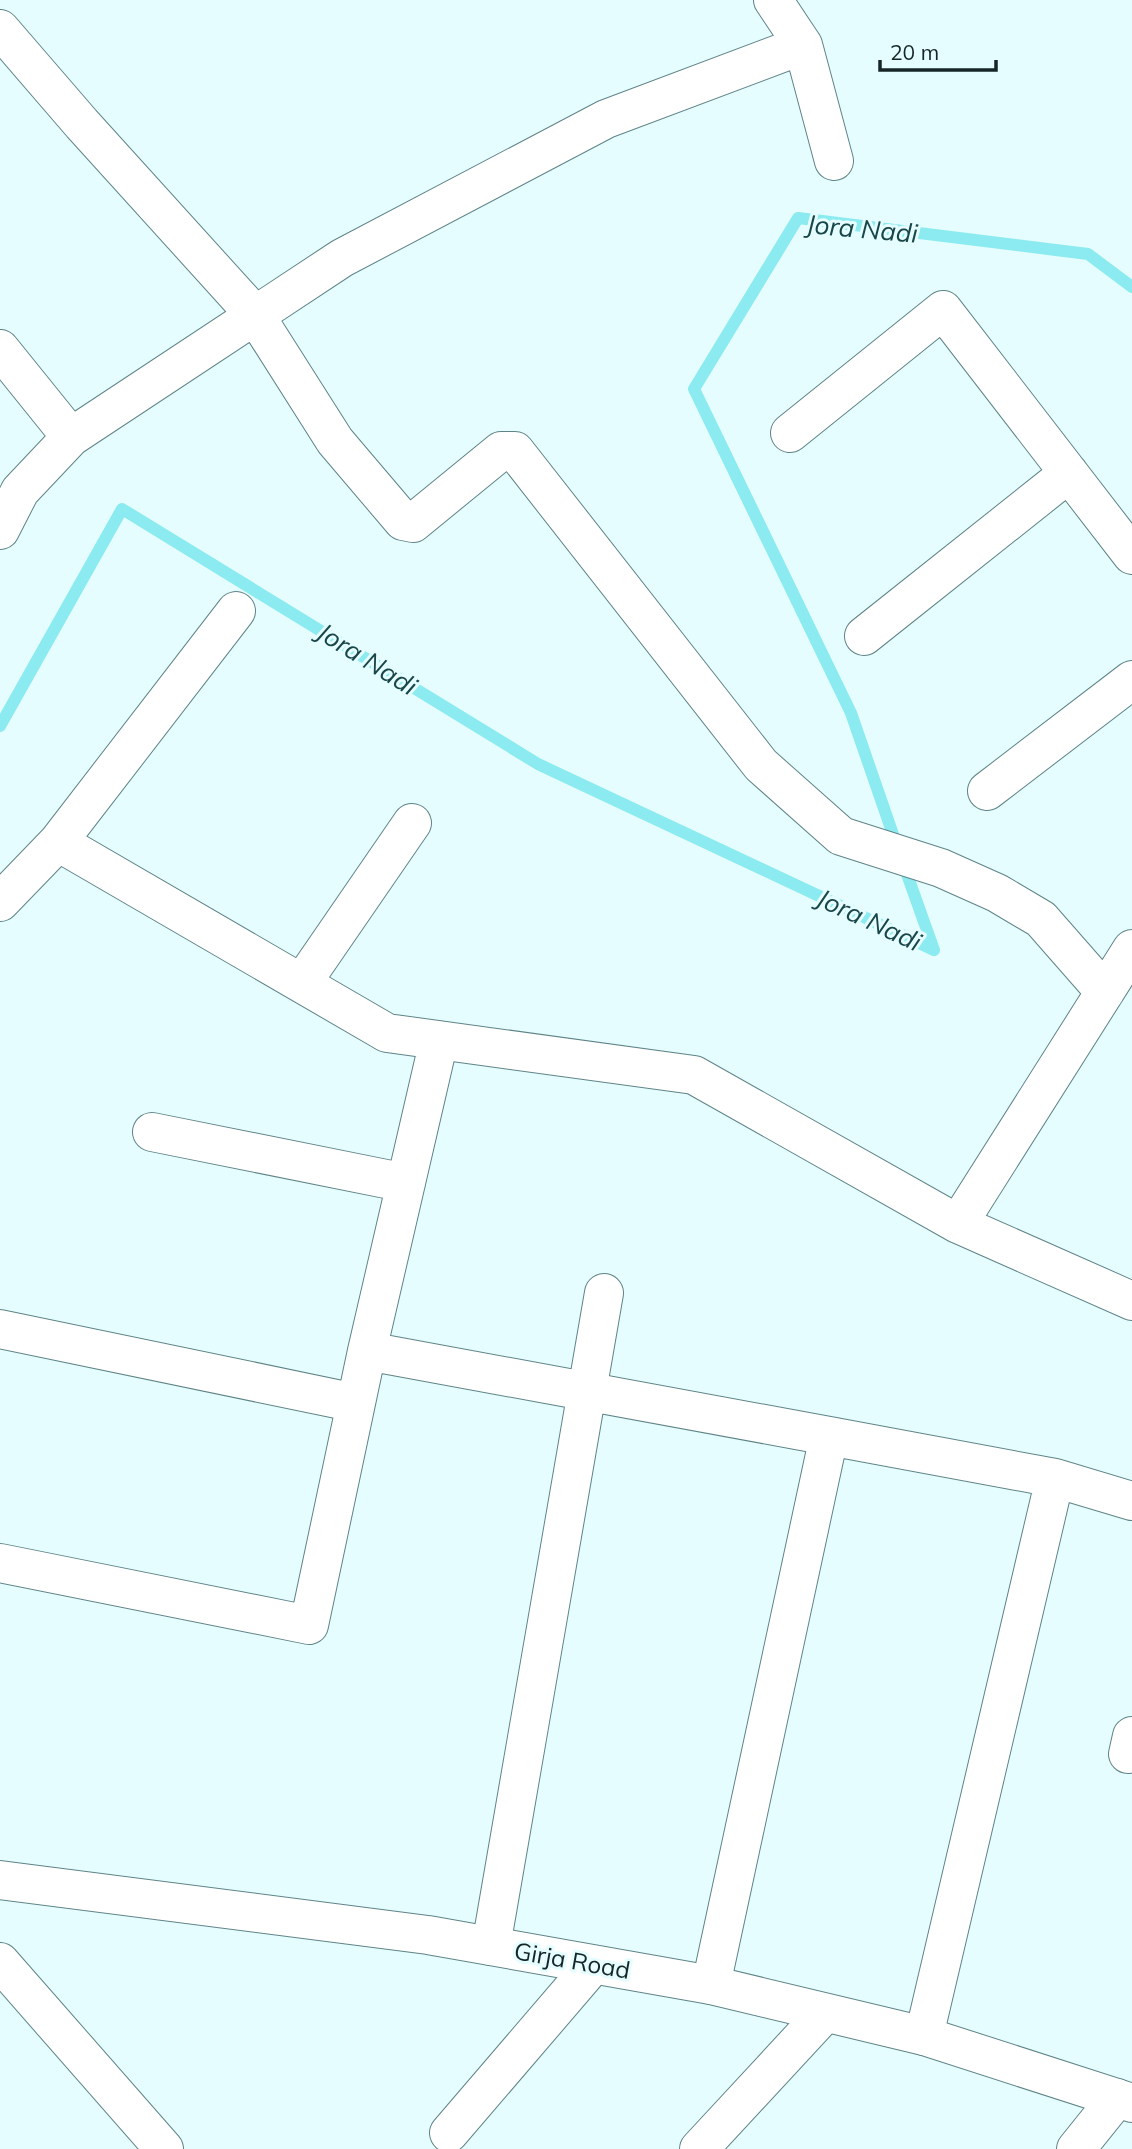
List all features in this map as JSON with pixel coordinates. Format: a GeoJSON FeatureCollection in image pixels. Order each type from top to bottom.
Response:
{"type":"FeatureCollection","features":[{"type":"Feature","properties":{"kind":"street"},"geometry":{"type":"LineString","coordinates":[[773,0],[803,46],[834,161]]}},
{"type":"Feature","properties":{"kind":"street"},"geometry":{"type":"LineString","coordinates":[[0,29],[255,315],[335,441],[403,521],[413,523],[501,451],[516,451],[761,765],[841,836],[941,868],[997,893],[1041,919],[1105,992]]}},
{"type":"Feature","properties":{"kind":"street"},"geometry":{"type":"LineString","coordinates":[[0,530],[20,491],[71,437],[342,258],[606,119],[803,46]]}},
{"type":"Feature","properties":{"kind":"street"},"geometry":{"type":"LineString","coordinates":[[790,433],[943,310],[1132,555]]}},
{"type":"Feature","properties":{"kind":"street"},"geometry":{"type":"LineString","coordinates":[[0,349],[71,437]]}},
{"type":"Feature","properties":{"kind":"street"},"geometry":{"type":"LineString","coordinates":[[864,636],[1069,473]]}},
{"type":"Feature","properties":{"kind":"street"},"geometry":{"type":"LineString","coordinates":[[0,902],[58,842],[236,611]]}},
{"type":"Feature","properties":{"kind":"street"},"geometry":{"type":"LineString","coordinates":[[987,791],[1132,680]]}},
{"type":"Feature","properties":{"kind":"street"},"geometry":{"type":"LineString","coordinates":[[302,984],[412,823]]}},
{"type":"Feature","properties":{"kind":"street"},"geometry":{"type":"LineString","coordinates":[[58,842],[387,1033],[694,1075],[958,1224],[1132,1301]]}},
{"type":"Feature","properties":{"kind":"street"},"geometry":{"type":"LineString","coordinates":[[958,1224],[1132,948]]}},
{"type":"Feature","properties":{"kind":"street"},"geometry":{"type":"LineString","coordinates":[[0,1563],[309,1625],[367,1351],[439,1040]]}},
{"type":"Feature","properties":{"kind":"street"},"geometry":{"type":"LineString","coordinates":[[152,1132],[406,1183]]}},
{"type":"Feature","properties":{"kind":"street"},"geometry":{"type":"LineString","coordinates":[[491,1946],[604,1293]]}},
{"type":"Feature","properties":{"kind":"street"},"geometry":{"type":"LineString","coordinates":[[0,1329],[356,1403]]}},
{"type":"Feature","properties":{"kind":"street"},"geometry":{"type":"LineString","coordinates":[[367,1351],[1055,1478],[1132,1501]]}},
{"type":"Feature","properties":{"kind":"street"},"geometry":{"type":"LineString","coordinates":[[711,1985],[829,1436]]}},
{"type":"Feature","properties":{"kind":"street"},"geometry":{"type":"LineString","coordinates":[[924,2036],[1055,1478]]}},
{"type":"Feature","properties":{"kind":"street","name":"Girja Road"},"geometry":{"type":"LineString","coordinates":[[4,1887],[428,1936],[711,1985],[924,2036],[1125,2101]]}},
{"type":"Feature","properties":{"kind":"street"},"geometry":{"type":"LineString","coordinates":[[0,1962],[164,2149]]}},
{"type":"Feature","properties":{"kind":"street"},"geometry":{"type":"LineString","coordinates":[[449,2133],[593,1965]]}},
{"type":"Feature","properties":{"kind":"street"},"geometry":{"type":"LineString","coordinates":[[698,2149],[825,2013]]}},
{"type":"Feature","properties":{"kind":"street"},"geometry":{"type":"LineString","coordinates":[[1076,2149],[1125,2101]]}},
{"type":"Feature","properties":{"kind":"waterway","name":"Jora Nadi"},"geometry":{"type":"LineString","coordinates":[[897,846],[851,713],[694,389],[798,218],[1088,254],[1132,287]]}},
{"type":"Feature","properties":{"kind":"waterway","name":"Jora Nadi"},"geometry":{"type":"LineString","coordinates":[[0,726],[122,509],[538,764],[934,950],[903,863]]}}]}
